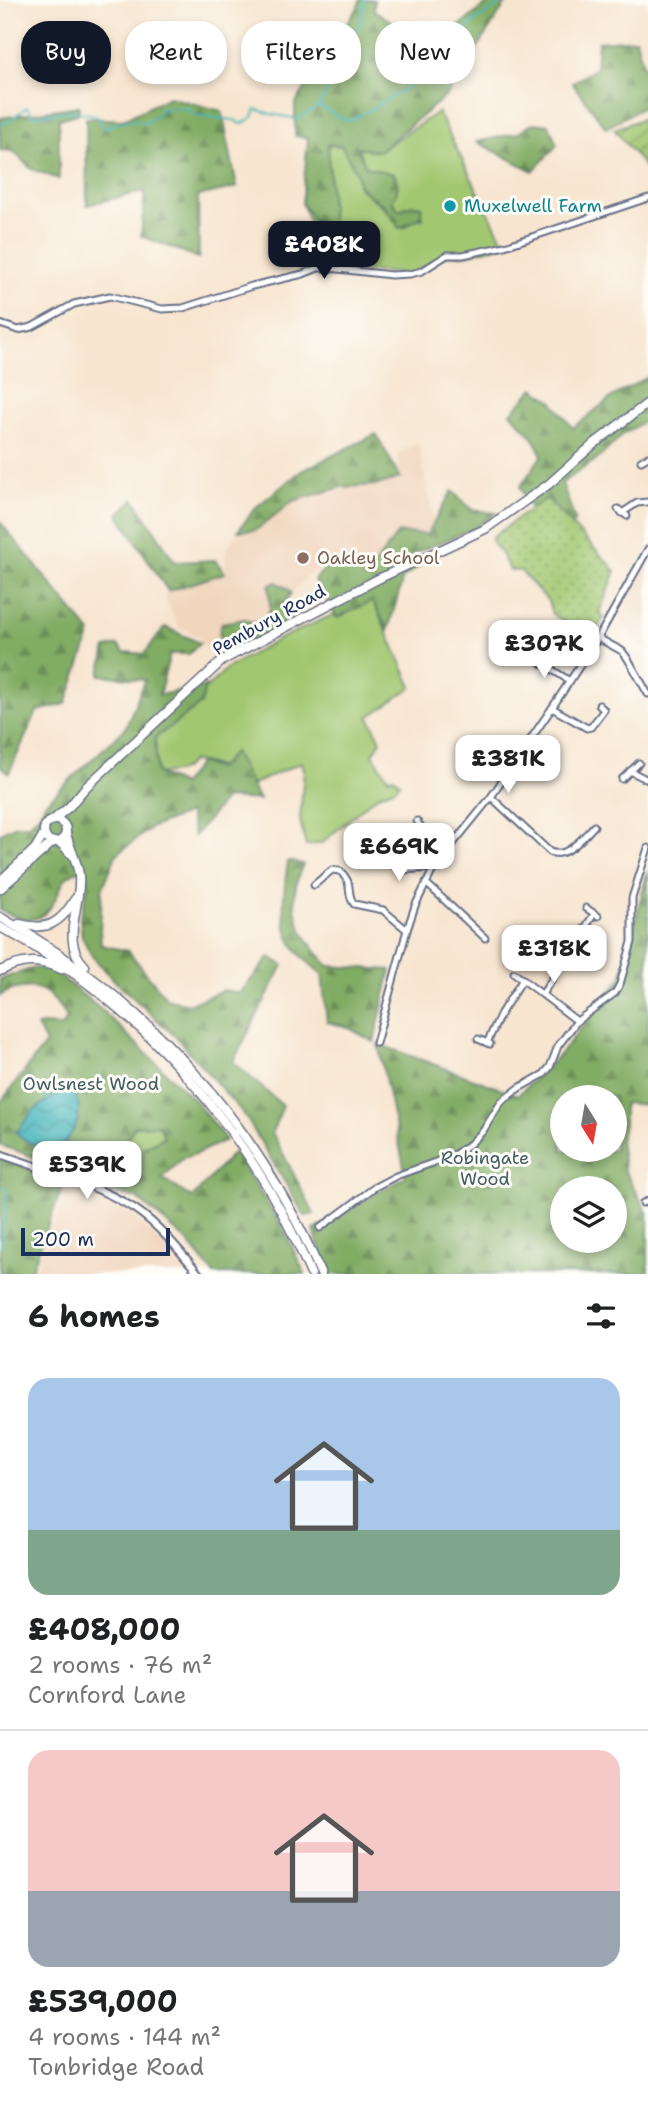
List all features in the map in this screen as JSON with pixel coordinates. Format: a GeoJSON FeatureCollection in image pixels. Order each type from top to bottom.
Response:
{"type":"FeatureCollection","features":[{"type":"Feature","properties":{"kind":"main road","name":"Pembury Road"},"geometry":{"type":"LineString","coordinates":[[54,820],[223,660],[378,579],[485,529],[548,484],[595,443],[648,403]]}},
{"type":"Feature","properties":{"kind":"main road","name":"Pembury Road"},"geometry":{"type":"LineString","coordinates":[[65,829],[69,807]]}},
{"type":"Feature","properties":{"kind":"main road"},"geometry":{"type":"LineString","coordinates":[[0,881],[35,849],[47,824],[54,820],[60,821],[75,858],[79,878],[73,945],[77,956],[95,979]]}},
{"type":"Feature","properties":{"kind":"main road"},"geometry":{"type":"LineString","coordinates":[[0,889],[55,842],[63,839],[65,829]]}},
{"type":"Feature","properties":{"kind":"main road"},"geometry":{"type":"LineString","coordinates":[[44,834],[47,840],[62,845],[75,858]]}},
{"type":"Feature","properties":{"kind":"main road"},"geometry":{"type":"LineString","coordinates":[[10,922],[37,928],[51,925],[64,915],[76,897]]}},
{"type":"Feature","properties":{"kind":"main road"},"geometry":{"type":"LineString","coordinates":[[0,917],[56,950],[95,979],[127,1004],[171,1046],[235,1122],[288,1204],[321,1274]]}},
{"type":"Feature","properties":{"kind":"main road"},"geometry":{"type":"LineString","coordinates":[[0,927],[77,976],[121,1011],[209,1102],[268,1188],[293,1233],[311,1274]]}},
{"type":"Feature","properties":{"kind":"main road"},"geometry":{"type":"LineString","coordinates":[[0,971],[18,963],[38,961],[77,976]]}},
{"type":"Feature","properties":{"kind":"street"},"geometry":{"type":"LineString","coordinates":[[0,324],[18,330],[32,327],[74,304],[110,296],[162,309],[183,308],[317,268],[391,275],[410,274],[422,271],[447,255],[463,255],[505,246],[648,198]]}},
{"type":"Feature","properties":{"kind":"street"},"geometry":{"type":"LineString","coordinates":[[641,461],[648,457]]}},
{"type":"Feature","properties":{"kind":"street"},"geometry":{"type":"LineString","coordinates":[[622,513],[637,503],[648,502]]}},
{"type":"Feature","properties":{"kind":"street"},"geometry":{"type":"LineString","coordinates":[[376,1043],[407,930],[426,883],[491,797],[570,681],[598,638],[648,549]]}},
{"type":"Feature","properties":{"kind":"street"},"geometry":{"type":"LineString","coordinates":[[598,638],[622,652],[648,694]]}},
{"type":"Feature","properties":{"kind":"street"},"geometry":{"type":"LineString","coordinates":[[521,650],[570,681]]}},
{"type":"Feature","properties":{"kind":"street"},"geometry":{"type":"LineString","coordinates":[[552,708],[587,728],[591,727],[604,709]]}},
{"type":"Feature","properties":{"kind":"street"},"geometry":{"type":"LineString","coordinates":[[622,779],[639,763]]}},
{"type":"Feature","properties":{"kind":"street"},"geometry":{"type":"LineString","coordinates":[[630,771],[648,780]]}},
{"type":"Feature","properties":{"kind":"street"},"geometry":{"type":"LineString","coordinates":[[491,797],[550,852],[558,855],[565,853],[594,826]]}},
{"type":"Feature","properties":{"kind":"street"},"geometry":{"type":"LineString","coordinates":[[417,821],[428,839],[447,852]]}},
{"type":"Feature","properties":{"kind":"street"},"geometry":{"type":"LineString","coordinates":[[320,1228],[375,1187],[396,1176],[452,1156],[470,1144],[483,1131],[501,1102],[551,1067],[558,1046],[577,1021],[615,993],[632,942],[632,898],[648,848]]}},
{"type":"Feature","properties":{"kind":"street"},"geometry":{"type":"LineString","coordinates":[[389,858],[390,863],[401,870],[434,869]]}},
{"type":"Feature","properties":{"kind":"street"},"geometry":{"type":"LineString","coordinates":[[314,885],[332,870],[340,871],[350,882],[351,900],[354,904],[383,911],[407,930]]}},
{"type":"Feature","properties":{"kind":"street"},"geometry":{"type":"LineString","coordinates":[[426,883],[485,938]]}},
{"type":"Feature","properties":{"kind":"street"},"geometry":{"type":"LineString","coordinates":[[543,993],[596,915],[586,908]]}},
{"type":"Feature","properties":{"kind":"street"},"geometry":{"type":"LineString","coordinates":[[478,932],[484,926]]}},
{"type":"Feature","properties":{"kind":"street"},"geometry":{"type":"LineString","coordinates":[[514,973],[577,1021]]}},
{"type":"Feature","properties":{"kind":"street"},"geometry":{"type":"LineString","coordinates":[[478,1039],[489,1043],[501,1013],[523,979]]}},
{"type":"Feature","properties":{"kind":"street"},"geometry":{"type":"LineString","coordinates":[[0,1154],[93,1189],[134,1209],[152,1223],[200,1274]]}},
{"type":"Feature","properties":{"kind":"shaded area","name":"Oakley School"},"geometry":{"type":"Polygon","coordinates":[[[418,441],[434,522],[427,534],[399,533],[374,566],[326,568],[312,572],[291,593],[287,588],[269,585],[267,617],[254,622],[245,619],[222,624],[220,639],[226,650],[214,662],[196,635],[178,627],[164,594],[225,573],[226,550],[238,531],[256,530],[293,501],[342,487],[378,485],[400,478],[398,454],[418,441]]]}},
{"type":"Feature","properties":{"kind":"shaded area"},"geometry":{"type":"Polygon","coordinates":[[[648,560],[648,651],[645,646],[641,648],[616,613],[648,560]]]}},
{"type":"Feature","properties":{"kind":"shaded area"},"geometry":{"type":"Polygon","coordinates":[[[84,1188],[133,1215],[178,1256],[191,1274],[34,1274],[67,1191],[84,1188]]]}},
{"type":"Feature","properties":{"kind":"green space"},"geometry":{"type":"Polygon","coordinates":[[[360,0],[374,0],[374,10],[391,21],[375,21],[375,84],[454,84],[447,95],[379,151],[357,148],[366,167],[394,174],[398,188],[392,202],[399,210],[413,205],[421,206],[422,218],[399,228],[384,205],[359,186],[357,174],[342,146],[328,144],[332,229],[328,242],[302,203],[308,138],[295,136],[295,104],[308,84],[361,84],[361,21],[349,21],[360,0]]]}},
{"type":"Feature","properties":{"kind":"green space"},"geometry":{"type":"Polygon","coordinates":[[[492,0],[508,0],[475,51],[475,21],[466,21],[492,0]]]}},
{"type":"Feature","properties":{"kind":"green space"},"geometry":{"type":"Polygon","coordinates":[[[636,39],[648,82],[648,104],[606,128],[572,83],[596,68],[598,42],[636,39]]]}},
{"type":"Feature","properties":{"kind":"green space"},"geometry":{"type":"Polygon","coordinates":[[[169,97],[222,111],[237,187],[198,196],[199,258],[141,236],[145,191],[87,205],[86,118],[123,120],[169,97]]]}},
{"type":"Feature","properties":{"kind":"green space"},"geometry":{"type":"Polygon","coordinates":[[[79,106],[78,114],[59,119],[59,179],[31,169],[13,151],[0,150],[0,118],[79,106]]]}},
{"type":"Feature","properties":{"kind":"green space"},"geometry":{"type":"Polygon","coordinates":[[[438,112],[505,245],[463,255],[447,255],[410,274],[318,268],[315,239],[302,203],[327,241],[332,229],[328,144],[342,146],[357,174],[358,186],[385,209],[399,228],[406,227],[415,218],[423,219],[421,206],[413,205],[399,210],[366,167],[357,148],[379,151],[438,112]]]}},
{"type":"Feature","properties":{"kind":"green space"},"geometry":{"type":"Polygon","coordinates":[[[648,117],[648,171],[614,129],[648,117]]]}},
{"type":"Feature","properties":{"kind":"green space"},"geometry":{"type":"Polygon","coordinates":[[[533,123],[549,125],[557,145],[533,171],[477,142],[518,133],[533,123]]]}},
{"type":"Feature","properties":{"kind":"green space"},"geometry":{"type":"Polygon","coordinates":[[[648,377],[648,419],[622,435],[600,457],[562,483],[575,520],[571,526],[547,499],[531,508],[520,487],[542,455],[532,436],[511,413],[534,388],[552,401],[573,428],[612,397],[648,377]]]}},
{"type":"Feature","properties":{"kind":"green space"},"geometry":{"type":"Polygon","coordinates":[[[376,434],[400,478],[378,485],[342,487],[293,501],[256,530],[238,531],[255,508],[301,471],[376,434]]]}},
{"type":"Feature","properties":{"kind":"green space"},"geometry":{"type":"Polygon","coordinates":[[[452,491],[472,510],[496,513],[473,529],[412,554],[419,567],[403,578],[388,630],[372,601],[337,618],[314,580],[326,568],[374,565],[398,533],[427,534],[452,491]]]}},
{"type":"Feature","properties":{"kind":"green space"},"geometry":{"type":"Polygon","coordinates":[[[134,499],[175,562],[215,560],[225,573],[168,591],[118,514],[134,499]]]}},
{"type":"Feature","properties":{"kind":"green space"},"geometry":{"type":"Polygon","coordinates":[[[547,499],[616,571],[599,612],[604,617],[591,639],[552,614],[548,601],[521,571],[510,570],[497,547],[493,545],[492,538],[547,499]]]}},
{"type":"Feature","properties":{"kind":"green space"},"geometry":{"type":"Polygon","coordinates":[[[0,522],[91,633],[66,704],[37,711],[9,773],[0,766],[0,522]]]}},
{"type":"Feature","properties":{"kind":"green space"},"geometry":{"type":"Polygon","coordinates":[[[276,582],[291,593],[283,605],[290,625],[231,655],[220,636],[222,623],[245,619],[253,622],[267,617],[270,608],[269,585],[276,582]]]}},
{"type":"Feature","properties":{"kind":"green space"},"geometry":{"type":"Polygon","coordinates":[[[373,601],[412,687],[369,717],[381,741],[373,754],[388,778],[394,777],[400,783],[394,789],[380,794],[368,803],[322,843],[306,846],[300,820],[304,770],[302,762],[251,785],[223,769],[192,761],[177,772],[157,773],[155,738],[201,704],[204,690],[227,668],[279,639],[373,601]]]}},
{"type":"Feature","properties":{"kind":"green space"},"geometry":{"type":"Polygon","coordinates":[[[165,627],[200,643],[189,654],[170,654],[159,695],[205,686],[201,704],[155,738],[157,773],[182,785],[200,762],[218,769],[234,752],[259,800],[226,798],[194,836],[189,813],[152,827],[116,855],[102,890],[101,945],[128,951],[168,1000],[190,1004],[223,990],[240,993],[270,957],[283,965],[233,1062],[283,1106],[272,1132],[314,1214],[305,1216],[244,1114],[176,1037],[92,956],[82,937],[80,917],[88,886],[86,868],[66,878],[48,911],[42,916],[22,919],[0,910],[0,833],[16,825],[28,825],[39,815],[45,803],[125,729],[145,680],[100,675],[106,648],[118,645],[124,652],[144,654],[165,627]]]}},
{"type":"Feature","properties":{"kind":"green space"},"geometry":{"type":"Polygon","coordinates":[[[288,861],[303,864],[297,879],[295,906],[303,931],[318,955],[329,966],[391,970],[374,1042],[347,1027],[327,1022],[322,974],[298,952],[287,931],[284,908],[288,861]]]}},
{"type":"Feature","properties":{"kind":"green space","name":"Robingate Wood"},"geometry":{"type":"Polygon","coordinates":[[[648,870],[648,1105],[627,1103],[627,1085],[550,1085],[550,1162],[623,1162],[624,1170],[648,1214],[648,1274],[326,1274],[314,1230],[406,1176],[378,1044],[518,1095],[560,1054],[621,978],[648,870]]]}},
{"type":"Feature","properties":{"kind":"green space","name":"Owlsnest Wood"},"geometry":{"type":"Polygon","coordinates":[[[34,968],[54,971],[105,1013],[196,1102],[226,1140],[183,1158],[162,1178],[192,1198],[234,1152],[282,1226],[305,1274],[214,1274],[186,1240],[137,1198],[108,1191],[51,1163],[0,1145],[0,1103],[46,1043],[37,1026],[50,1024],[61,1027],[67,1017],[48,994],[37,989],[15,989],[0,996],[0,979],[34,968]],[[159,1125],[135,1126],[124,1144],[106,1149],[114,1166],[134,1189],[142,1181],[143,1148],[164,1137],[159,1125]]]}},
{"type":"Feature","properties":{"kind":"green space"},"geometry":{"type":"Polygon","coordinates":[[[159,1125],[164,1137],[143,1148],[142,1181],[134,1189],[114,1166],[105,1148],[124,1144],[135,1126],[159,1125]]]}},
{"type":"Feature","properties":{"kind":"green space"},"geometry":{"type":"Polygon","coordinates":[[[0,1157],[65,1180],[30,1274],[0,1274],[0,1157]]]}},
{"type":"Feature","properties":{"kind":"water"},"geometry":{"type":"Polygon","coordinates":[[[72,1087],[78,1104],[78,1118],[73,1131],[62,1146],[37,1145],[26,1141],[16,1132],[36,1109],[72,1087]]]}},
{"type":"Feature","properties":{"kind":"waterway"},"geometry":{"type":"LineString","coordinates":[[0,124],[27,107],[34,116],[70,111],[96,115],[105,128],[125,121],[146,123],[159,114],[160,109],[186,108],[195,115],[234,120],[242,124],[253,117],[256,109],[298,119],[319,106],[361,22],[365,0]]}},
{"type":"Feature","properties":{"kind":"waterway"},"geometry":{"type":"LineString","coordinates":[[319,106],[347,121],[367,112],[426,76],[416,66],[446,47],[468,26],[506,0]]}},
{"type":"Feature","properties":{"kind":"waterway"},"geometry":{"type":"LineString","coordinates":[[30,1079],[50,1101]]}},
{"type":"Feature","properties":{"kind":"waterway"},"geometry":{"type":"LineString","coordinates":[[0,1247],[8,1190],[2,1186]]}},
{"type":"Feature","properties":{"kind":"place","name":"Muxelwell Farm"},"geometry":{"type":"Point","coordinates":[450,206]}},
{"type":"Feature","properties":{"kind":"place","name":"Oakley School"},"geometry":{"type":"Point","coordinates":[303,558]}}]}
